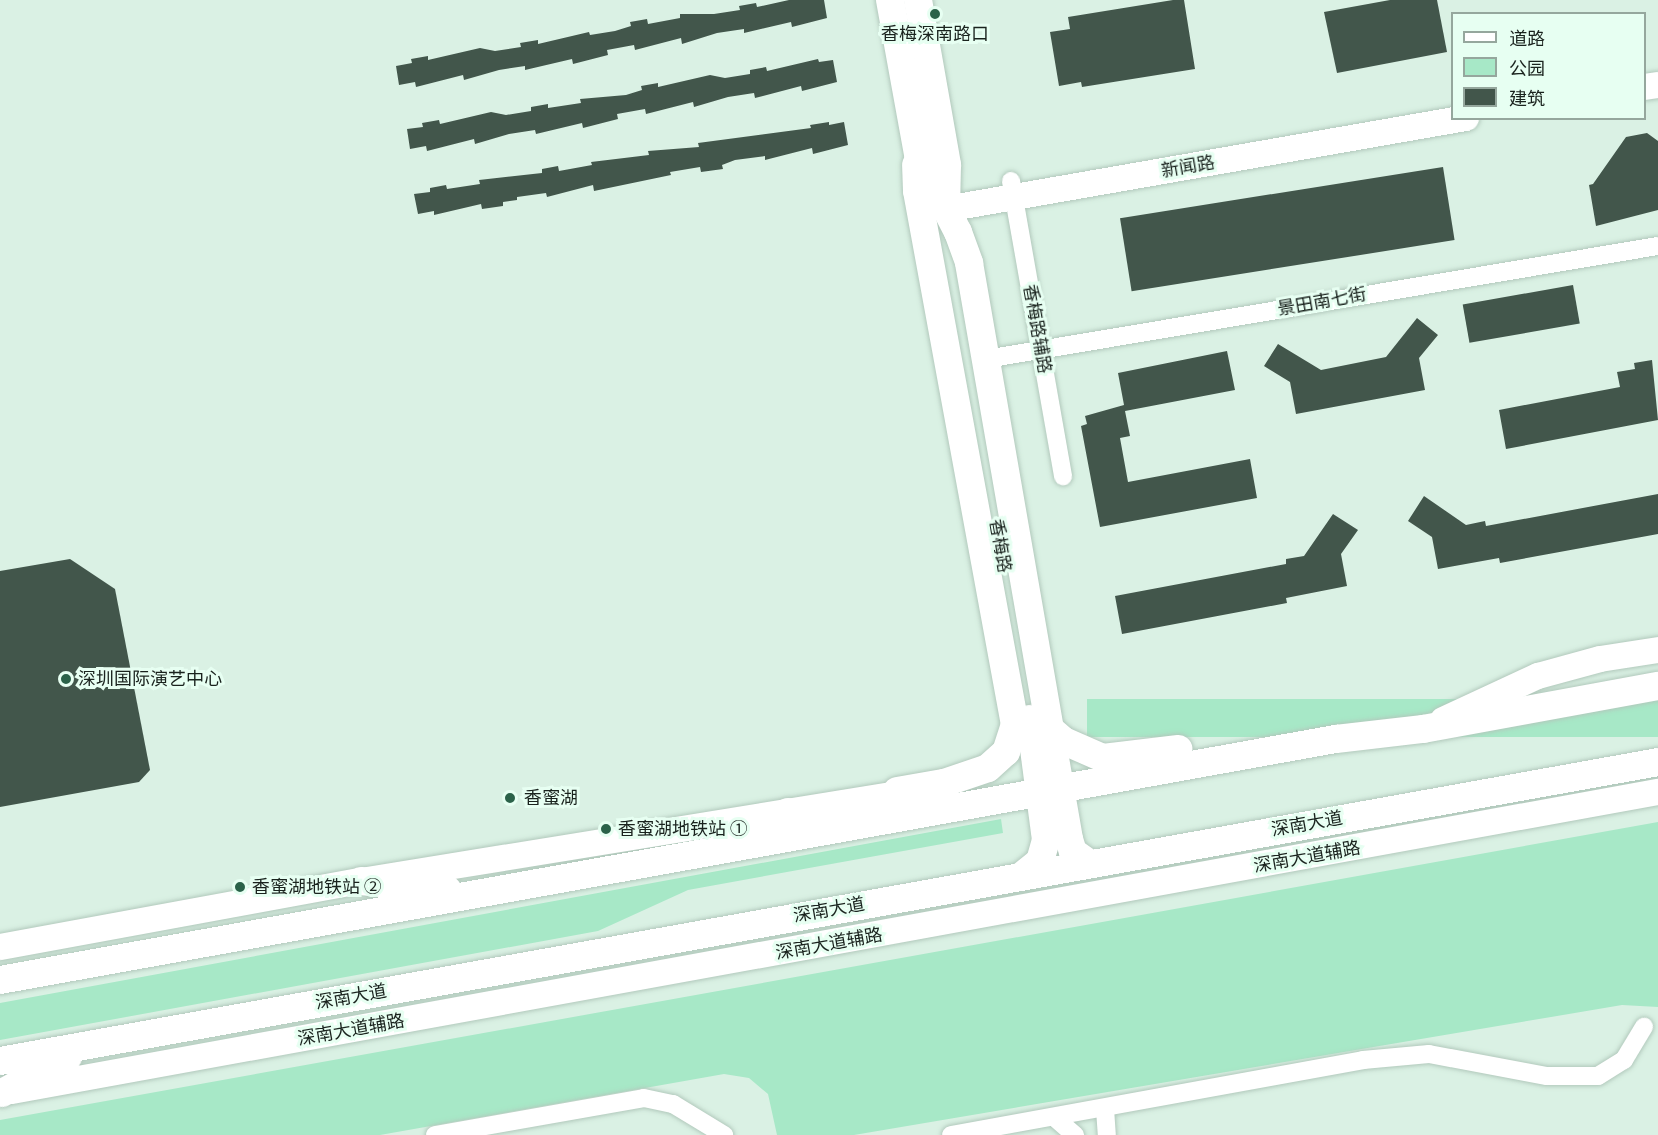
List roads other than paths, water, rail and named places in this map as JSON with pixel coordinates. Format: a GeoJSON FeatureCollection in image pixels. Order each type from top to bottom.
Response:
{"type":"FeatureCollection","features":[{"type":"Feature","properties":{"kind":"main road","name":"香梅路"},"geometry":{"type":"LineString","coordinates":[[890,0],[918,154],[946,209],[969,263],[1052,730],[1051,791],[1044,852],[1034,868],[1023,875]]}},
{"type":"Feature","properties":{"kind":"main road","name":"香梅路"},"geometry":{"type":"LineString","coordinates":[[918,0],[947,173],[948,257],[1029,711],[1051,791],[1071,847],[1089,863]]}},
{"type":"Feature","properties":{"kind":"main road","name":"新闻路"},"geometry":{"type":"LineString","coordinates":[[946,209],[1013,190],[1451,105]]}},
{"type":"Feature","properties":{"kind":"main road","name":"新闻路"},"geometry":{"type":"LineString","coordinates":[[946,209],[957,194],[974,188],[1013,190],[1453,120]]}},
{"type":"Feature","properties":{"kind":"main road"},"geometry":{"type":"LineString","coordinates":[[0,947],[361,881],[788,812],[944,783],[988,768],[1006,752],[1015,725],[917,191],[918,154]]}},
{"type":"Feature","properties":{"kind":"main road"},"geometry":{"type":"LineString","coordinates":[[947,173],[956,186],[974,188]]}},
{"type":"Feature","properties":{"kind":"main road"},"geometry":{"type":"LineString","coordinates":[[1423,729],[1538,676],[1600,659],[1658,650]]}},
{"type":"Feature","properties":{"kind":"main road"},"geometry":{"type":"LineString","coordinates":[[0,980],[1336,739],[1423,729],[1658,686]]}},
{"type":"Feature","properties":{"kind":"main road"},"geometry":{"type":"LineString","coordinates":[[1029,711],[1052,730],[1089,754],[1103,758],[1262,737],[1336,739]]}},
{"type":"Feature","properties":{"kind":"main road","name":"深南大道"},"geometry":{"type":"LineString","coordinates":[[0,1061],[1658,762]]}},
{"type":"Feature","properties":{"kind":"main road"},"geometry":{"type":"LineString","coordinates":[[897,791],[976,793],[998,800]]}},
{"type":"Feature","properties":{"kind":"main road","name":"深南大道辅路"},"geometry":{"type":"LineString","coordinates":[[1,1093],[1658,792]]}},
{"type":"Feature","properties":{"kind":"main road"},"geometry":{"type":"LineString","coordinates":[[699,854],[788,812]]}},
{"type":"Feature","properties":{"kind":"main road"},"geometry":{"type":"LineString","coordinates":[[361,881],[480,894]]}},
{"type":"Feature","properties":{"kind":"main road"},"geometry":{"type":"LineString","coordinates":[[1,1093],[89,1045]]}},
{"type":"Feature","properties":{"kind":"street","name":"香梅路辅路"},"geometry":{"type":"LineString","coordinates":[[1013,190],[1063,476]]}},
{"type":"Feature","properties":{"kind":"street","name":"景田南七街"},"geometry":{"type":"LineString","coordinates":[[986,359],[1658,246]]}},
{"type":"Feature","properties":{"kind":"street"},"geometry":{"type":"LineString","coordinates":[[951,1135],[1105,1109],[1363,1060],[1429,1054],[1547,1076],[1598,1076],[1624,1060],[1644,1027]]}},
{"type":"Feature","properties":{"kind":"street"},"geometry":{"type":"LineString","coordinates":[[435,1135],[645,1098],[673,1104],[724,1135]]}},
{"type":"Feature","properties":{"kind":"street"},"geometry":{"type":"LineString","coordinates":[[1105,1109],[1107,1135]]}},
{"type":"Feature","properties":{"kind":"street"},"geometry":{"type":"LineString","coordinates":[[1054,1118],[1076,1135]]}},
{"type":"Feature","properties":{"kind":"place","name":"香梅深南路口"},"geometry":{"type":"Point","coordinates":[935,14]}},
{"type":"Feature","properties":{"kind":"place","name":"深圳国际演艺中心"},"geometry":{"type":"Point","coordinates":[66,679]}},
{"type":"Feature","properties":{"kind":"place","name":"香蜜湖"},"geometry":{"type":"Point","coordinates":[510,798]}},
{"type":"Feature","properties":{"kind":"place","name":"香蜜湖地铁站 ①"},"geometry":{"type":"Point","coordinates":[606,829]}},
{"type":"Feature","properties":{"kind":"place","name":"香蜜湖地铁站 ②"},"geometry":{"type":"Point","coordinates":[240,887]}}]}
